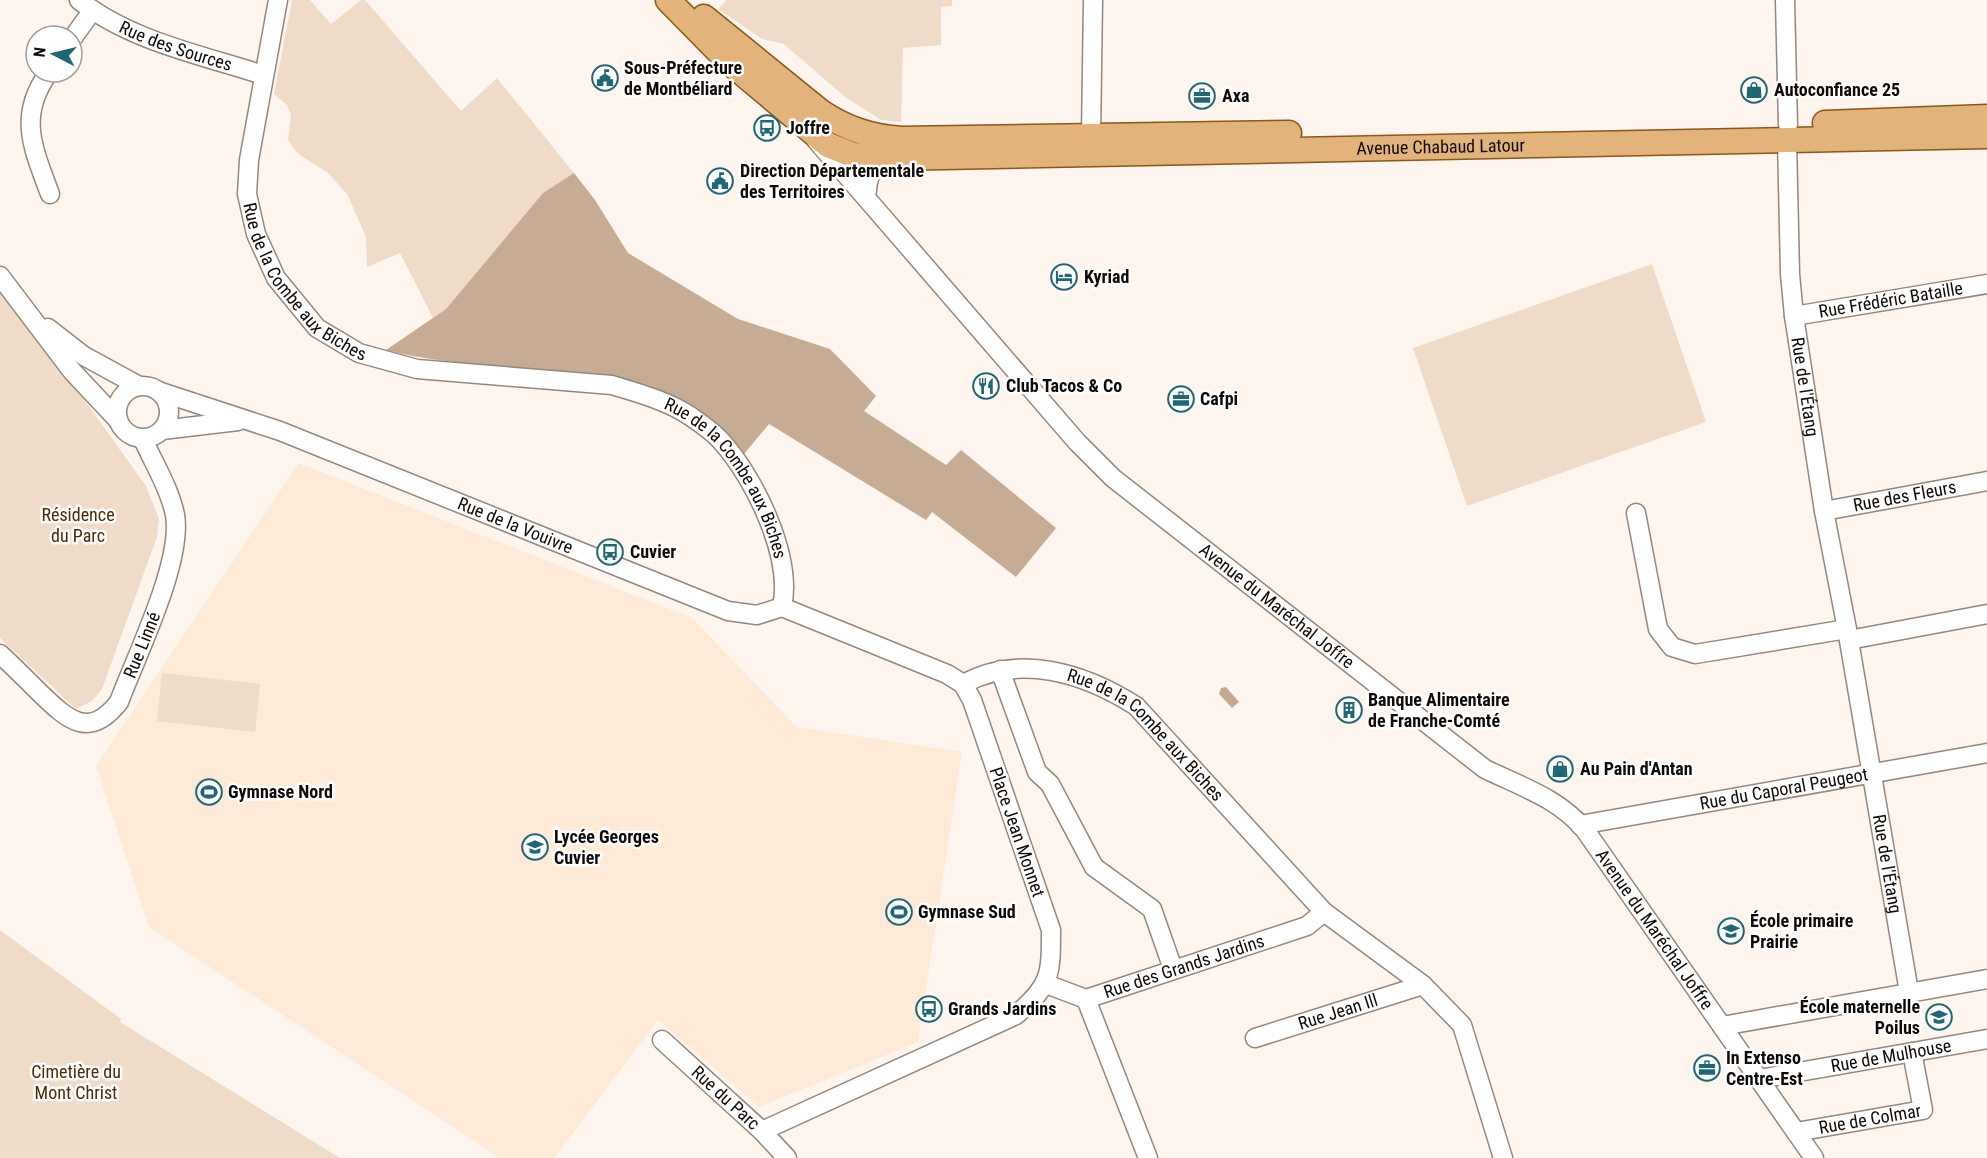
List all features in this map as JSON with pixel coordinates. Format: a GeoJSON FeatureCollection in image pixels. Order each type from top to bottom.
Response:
{"type":"FeatureCollection","features":[{"type":"Feature","properties":{"kind":"main road","name":"Avenue du Maréchal Joffre"},"geometry":{"type":"LineString","coordinates":[[668,0],[730,63],[814,120],[841,125],[895,148]]}},
{"type":"Feature","properties":{"kind":"main road","name":"Avenue du Maréchal Joffre"},"geometry":{"type":"LineString","coordinates":[[687,0],[814,120]]}},
{"type":"Feature","properties":{"kind":"main road","name":"Avenue Chabaud Latour"},"geometry":{"type":"LineString","coordinates":[[895,148],[1787,136],[1987,117]]}},
{"type":"Feature","properties":{"kind":"main road","name":"Avenue Chabaud Latour"},"geometry":{"type":"LineString","coordinates":[[814,120],[828,145],[847,162],[895,148],[984,138],[1987,136]]}},
{"type":"Feature","properties":{"kind":"street","name":"Rue de la Combe aux Biches"},"geometry":{"type":"LineString","coordinates":[[278,0],[249,160],[247,194],[256,234],[276,278],[317,328],[358,353],[417,369],[612,386],[643,394],[688,414],[722,441],[756,490],[773,534],[783,574],[786,591],[782,607]]}},
{"type":"Feature","properties":{"kind":"street"},"geometry":{"type":"LineString","coordinates":[[1091,136],[1093,0]]}},
{"type":"Feature","properties":{"kind":"street","name":"Rue de l'Étang"},"geometry":{"type":"LineString","coordinates":[[1785,0],[1790,274],[1794,316],[1824,511],[1848,634],[1909,992]]}},
{"type":"Feature","properties":{"kind":"street","name":"Rue des Sources"},"geometry":{"type":"LineString","coordinates":[[78,24],[86,5],[160,43],[263,75]]}},
{"type":"Feature","properties":{"kind":"street"},"geometry":{"type":"LineString","coordinates":[[42,84],[34,98],[30,141],[50,194]]}},
{"type":"Feature","properties":{"kind":"street","name":"Avenue du Maréchal Joffre"},"geometry":{"type":"LineString","coordinates":[[814,120],[900,237]]}},
{"type":"Feature","properties":{"kind":"street"},"geometry":{"type":"LineString","coordinates":[[847,162],[864,144],[923,151],[959,148],[984,138]]}},
{"type":"Feature","properties":{"kind":"street"},"geometry":{"type":"LineString","coordinates":[[867,191],[868,177],[875,165],[895,148]]}},
{"type":"Feature","properties":{"kind":"street","name":"Avenue du Maréchal Joffre"},"geometry":{"type":"LineString","coordinates":[[847,162],[900,237],[1077,442],[1113,478],[1485,769],[1549,799],[1580,825],[1814,1158]]}},
{"type":"Feature","properties":{"kind":"street"},"geometry":{"type":"LineString","coordinates":[[0,276],[22,308],[72,371],[128,434],[142,439],[150,438],[162,430],[169,414],[168,405],[159,391],[139,386],[84,356],[22,308]]}},
{"type":"Feature","properties":{"kind":"street","name":"Rue Frédéric Bataille"},"geometry":{"type":"LineString","coordinates":[[1794,316],[1987,284]]}},
{"type":"Feature","properties":{"kind":"street"},"geometry":{"type":"LineString","coordinates":[[117,419],[120,398],[132,388],[139,386]]}},
{"type":"Feature","properties":{"kind":"street","name":"Rue de la Vouivre"},"geometry":{"type":"LineString","coordinates":[[159,391],[250,420],[728,611],[757,615],[782,607]]}},
{"type":"Feature","properties":{"kind":"street","name":"Rue de la Vouivre"},"geometry":{"type":"LineString","coordinates":[[162,430],[250,420]]}},
{"type":"Feature","properties":{"kind":"street","name":"Rue Linné"},"geometry":{"type":"LineString","coordinates":[[0,654],[65,717],[81,723],[94,722],[108,716],[119,702],[169,571],[174,540],[175,515],[142,439]]}},
{"type":"Feature","properties":{"kind":"street","name":"Rue des Fleurs"},"geometry":{"type":"LineString","coordinates":[[1824,511],[1987,481]]}},
{"type":"Feature","properties":{"kind":"street"},"geometry":{"type":"LineString","coordinates":[[1636,513],[1658,629],[1672,646],[1695,654],[1987,614]]}},
{"type":"Feature","properties":{"kind":"street"},"geometry":{"type":"LineString","coordinates":[[782,607],[947,674],[963,684]]}},
{"type":"Feature","properties":{"kind":"street","name":"Rue de la Combe aux Biches"},"geometry":{"type":"LineString","coordinates":[[963,684],[1000,670],[1029,668],[1077,675],[1109,689],[1136,706],[1323,912]]}},
{"type":"Feature","properties":{"kind":"street"},"geometry":{"type":"LineString","coordinates":[[1000,670],[1037,772],[1050,784],[1094,867],[1152,909],[1173,969]]}},
{"type":"Feature","properties":{"kind":"street","name":"Place Jean Monnet"},"geometry":{"type":"LineString","coordinates":[[963,684],[972,700],[1051,930],[1051,959],[1046,984]]}},
{"type":"Feature","properties":{"kind":"street","name":"Rue du Caporal Peugeot"},"geometry":{"type":"LineString","coordinates":[[1580,825],[1987,753]]}},
{"type":"Feature","properties":{"kind":"street"},"geometry":{"type":"LineString","coordinates":[[1323,912],[1423,985],[1462,1025],[1503,1158]]}},
{"type":"Feature","properties":{"kind":"street","name":"Rue des Grands Jardins"},"geometry":{"type":"LineString","coordinates":[[1046,984],[1086,999],[1307,926],[1323,912]]}},
{"type":"Feature","properties":{"kind":"street"},"geometry":{"type":"LineString","coordinates":[[1722,1026],[1987,979]]}},
{"type":"Feature","properties":{"kind":"street"},"geometry":{"type":"LineString","coordinates":[[762,1131],[1016,1015],[1034,999],[1046,984]]}},
{"type":"Feature","properties":{"kind":"street","name":"Rue Jean Ill"},"geometry":{"type":"LineString","coordinates":[[1255,1038],[1423,985]]}},
{"type":"Feature","properties":{"kind":"street"},"geometry":{"type":"LineString","coordinates":[[1086,999],[1148,1158]]}},
{"type":"Feature","properties":{"kind":"street","name":"Rue du Parc"},"geometry":{"type":"LineString","coordinates":[[662,1040],[762,1131],[787,1158]]}},
{"type":"Feature","properties":{"kind":"street","name":"Rue de Mulhouse"},"geometry":{"type":"LineString","coordinates":[[1759,1079],[1987,1040]]}},
{"type":"Feature","properties":{"kind":"street","name":"Rue de Colmar"},"geometry":{"type":"LineString","coordinates":[[1796,1132],[1923,1110],[1912,1052]]}},
{"type":"Feature","properties":{"kind":"shaded area"},"geometry":{"type":"Polygon","coordinates":[[[574,173],[595,200],[628,253],[738,319],[830,349],[876,396],[864,411],[946,465],[961,450],[1056,528],[1016,577],[932,512],[926,520],[769,424],[744,454],[709,420],[669,396],[624,382],[577,373],[432,359],[386,350],[446,309],[543,193],[574,173]]]}},
{"type":"Feature","properties":{"kind":"shaded area","name":"Lycée Georges Cuvier"},"geometry":{"type":"Polygon","coordinates":[[[299,463],[692,618],[797,727],[962,752],[918,1042],[759,1107],[658,1020],[554,1158],[500,1158],[149,927],[96,766],[299,463]]]}},
{"type":"Feature","properties":{"kind":"shaded area"},"geometry":{"type":"Polygon","coordinates":[[[1226,687],[1239,702],[1232,708],[1219,694],[1221,688],[1226,687]]]}},
{"type":"Feature","properties":{"kind":"green space"},"geometry":{"type":"Polygon","coordinates":[[[292,0],[310,0],[331,24],[361,0],[365,0],[461,111],[497,78],[574,173],[543,193],[446,309],[433,318],[400,253],[367,267],[366,237],[347,194],[327,172],[298,154],[288,140],[291,115],[287,105],[274,94],[292,0]]]}},
{"type":"Feature","properties":{"kind":"green space"},"geometry":{"type":"Polygon","coordinates":[[[727,0],[952,0],[952,6],[941,7],[941,45],[903,48],[901,122],[881,120],[844,96],[784,44],[762,39],[718,9],[727,0]]]}},
{"type":"Feature","properties":{"kind":"green space"},"geometry":{"type":"Polygon","coordinates":[[[1652,264],[1706,422],[1467,506],[1413,348],[1652,264]]]}},
{"type":"Feature","properties":{"kind":"green space","name":"Résidence du Parc"},"geometry":{"type":"Polygon","coordinates":[[[0,294],[80,394],[146,486],[159,519],[157,537],[102,689],[92,701],[76,709],[0,638],[0,294]]]}},
{"type":"Feature","properties":{"kind":"green space"},"geometry":{"type":"Polygon","coordinates":[[[162,673],[260,684],[255,732],[157,721],[162,673]]]}},
{"type":"Feature","properties":{"kind":"green space","name":"Cimetière du Mont Christ"},"geometry":{"type":"Polygon","coordinates":[[[0,930],[121,1019],[120,1022],[340,1158],[0,1158],[0,930]]]}},
{"type":"Feature","properties":{"kind":"place","name":"Sous-Préfecture de Montbéliard"},"geometry":{"type":"Point","coordinates":[605,78]}},
{"type":"Feature","properties":{"kind":"place","name":"Autoconfiance 25"},"geometry":{"type":"Point","coordinates":[1754,90]}},
{"type":"Feature","properties":{"kind":"place","name":"Axa"},"geometry":{"type":"Point","coordinates":[1202,96]}},
{"type":"Feature","properties":{"kind":"place","name":"Joffre"},"geometry":{"type":"Point","coordinates":[767,128]}},
{"type":"Feature","properties":{"kind":"place","name":"Direction Départementale des Territoires"},"geometry":{"type":"Point","coordinates":[720,181]}},
{"type":"Feature","properties":{"kind":"place","name":"Kyriad"},"geometry":{"type":"Point","coordinates":[1064,277]}},
{"type":"Feature","properties":{"kind":"place","name":"Club Tacos & Co"},"geometry":{"type":"Point","coordinates":[986,386]}},
{"type":"Feature","properties":{"kind":"place","name":"Cafpi"},"geometry":{"type":"Point","coordinates":[1181,399]}},
{"type":"Feature","properties":{"kind":"place","name":"Cuvier"},"geometry":{"type":"Point","coordinates":[610,552]}},
{"type":"Feature","properties":{"kind":"place","name":"Banque Alimentaire de Franche-Comté"},"geometry":{"type":"Point","coordinates":[1349,710]}},
{"type":"Feature","properties":{"kind":"place","name":"Au Pain d'Antan"},"geometry":{"type":"Point","coordinates":[1560,769]}},
{"type":"Feature","properties":{"kind":"place","name":"Gymnase Nord"},"geometry":{"type":"Point","coordinates":[209,792]}},
{"type":"Feature","properties":{"kind":"place","name":"Lycée Georges Cuvier"},"geometry":{"type":"Point","coordinates":[535,847]}},
{"type":"Feature","properties":{"kind":"place","name":"Gymnase Sud"},"geometry":{"type":"Point","coordinates":[899,912]}},
{"type":"Feature","properties":{"kind":"place","name":"École primaire Prairie"},"geometry":{"type":"Point","coordinates":[1731,931]}},
{"type":"Feature","properties":{"kind":"place","name":"Grands Jardins"},"geometry":{"type":"Point","coordinates":[929,1009]}},
{"type":"Feature","properties":{"kind":"place","name":"École maternelle Poilus"},"geometry":{"type":"Point","coordinates":[1939,1017]}},
{"type":"Feature","properties":{"kind":"place","name":"In Extenso Centre-Est"},"geometry":{"type":"Point","coordinates":[1707,1068]}}]}
